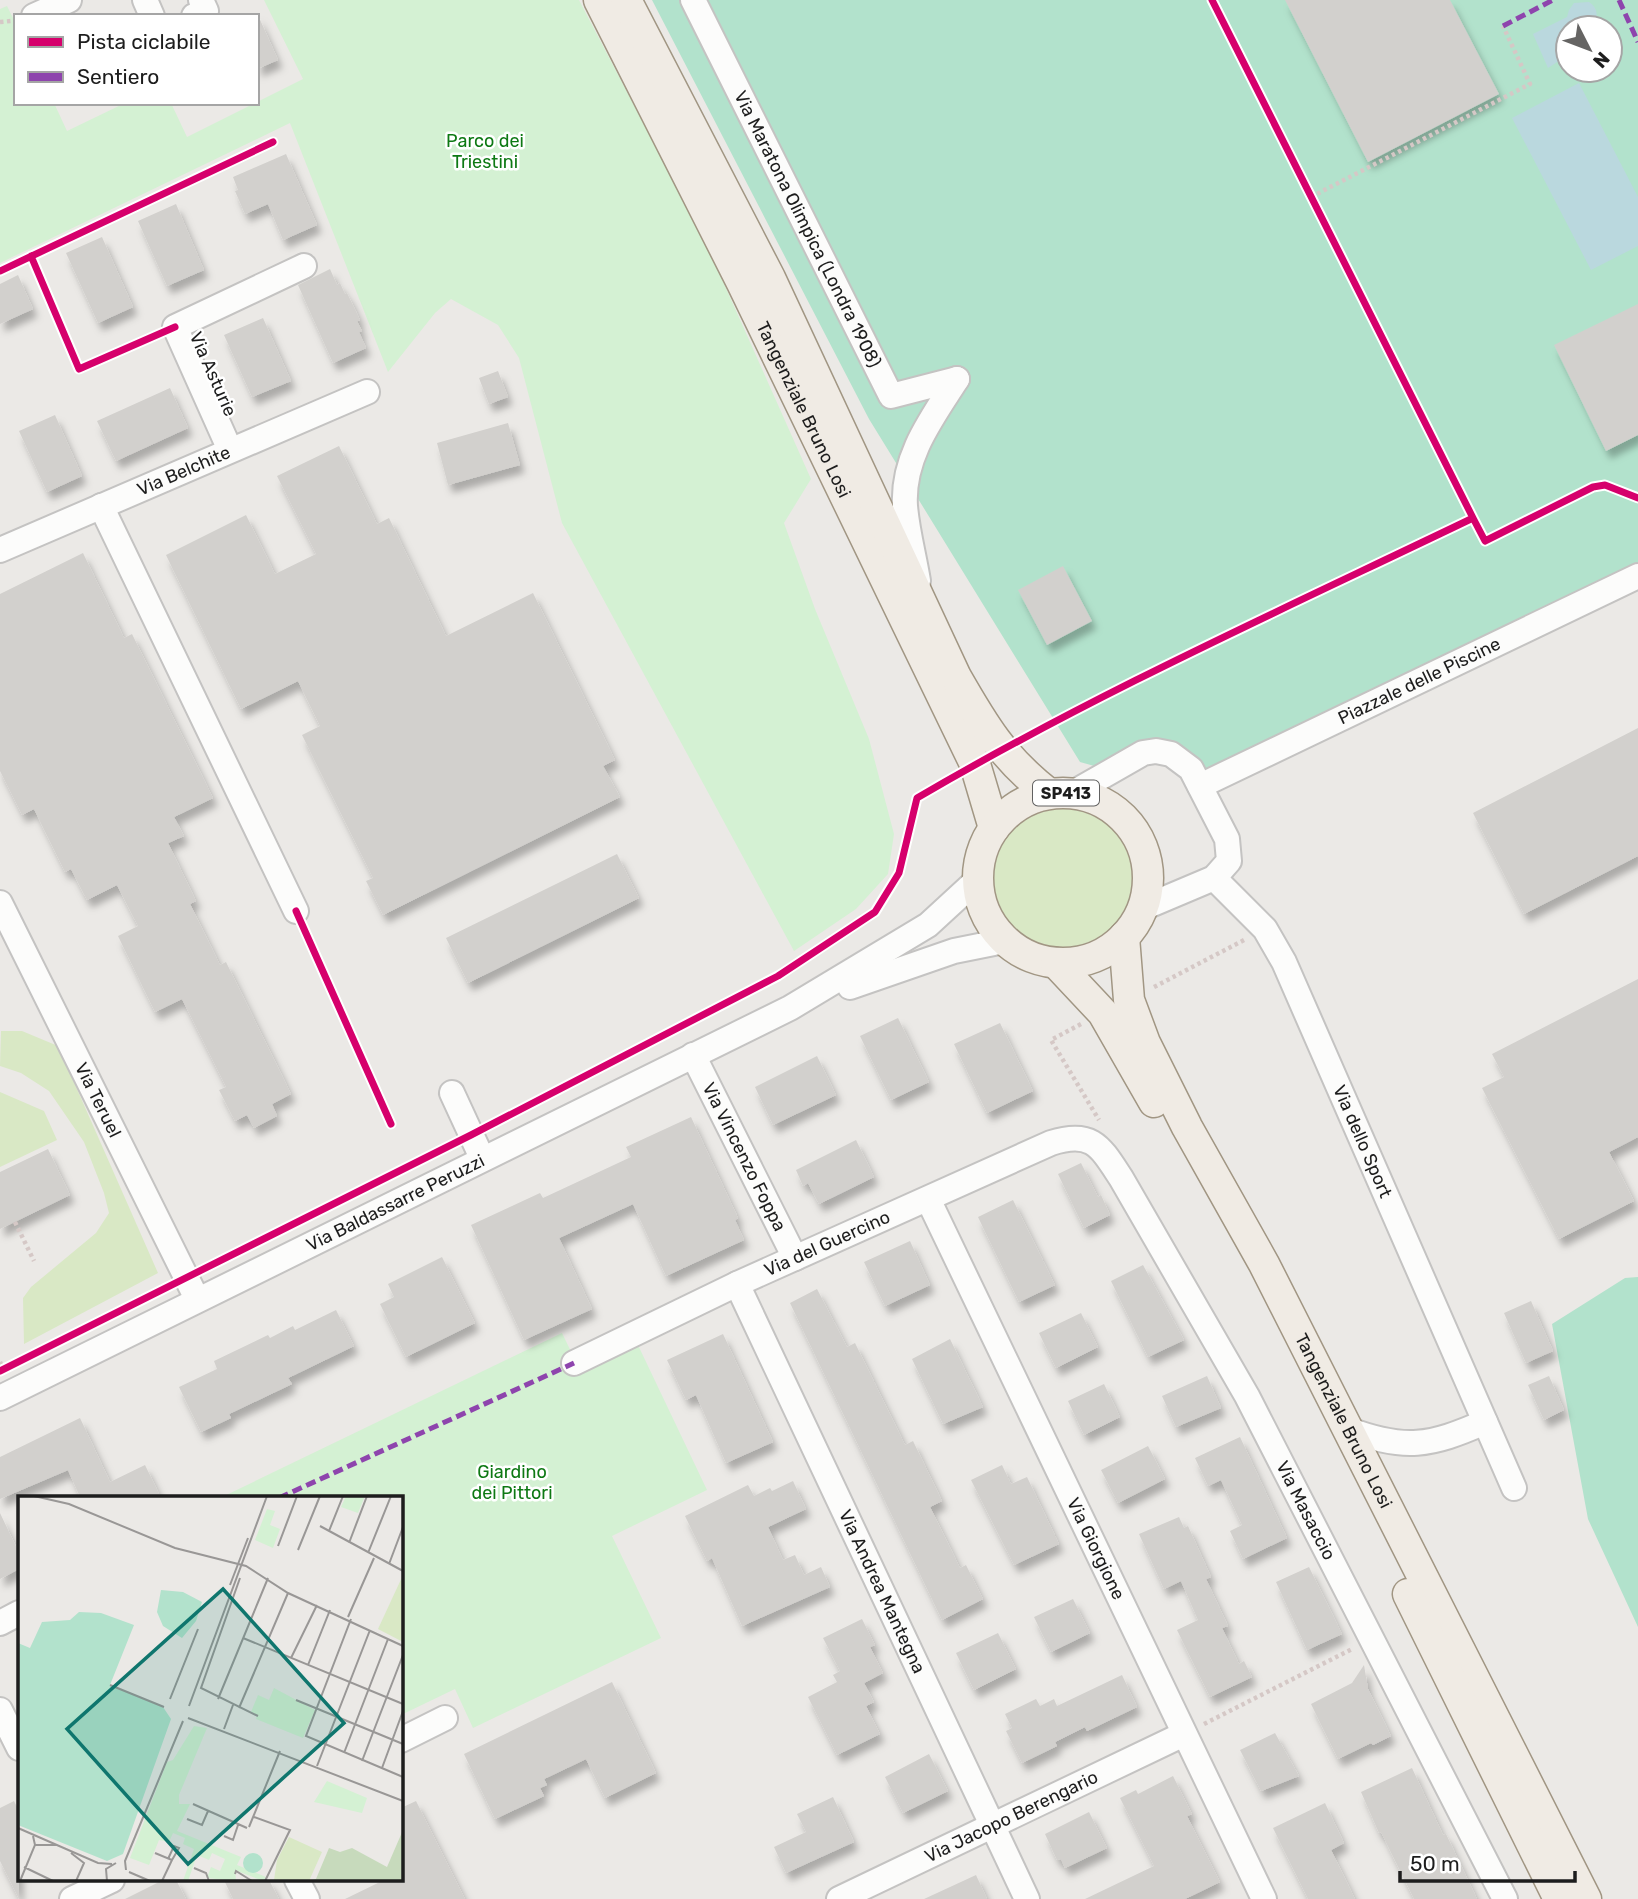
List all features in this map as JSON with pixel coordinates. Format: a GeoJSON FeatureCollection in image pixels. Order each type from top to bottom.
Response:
{"type":"FeatureCollection","features":[{"type":"Feature","properties":{"kind":"main road","name":"Tangenziale Bruno Losi"},"geometry":{"type":"LineString","coordinates":[[599,0],[742,283],[975,764],[994,828]]}},
{"type":"Feature","properties":{"kind":"main road","name":"Tangenziale Bruno Losi"},"geometry":{"type":"LineString","coordinates":[[626,0],[770,278],[956,677],[983,723],[1021,772],[1061,793]]}},
{"type":"Feature","properties":{"kind":"main road","name":"SP413"},"geometry":{"type":"LineString","coordinates":[[1061,793],[1095,799],[1118,812],[1135,832],[1146,856],[1148,882],[1143,908],[1124,937],[1110,950],[1086,961],[1056,963],[1026,956],[1004,942],[988,920],[978,895],[978,868],[989,835],[1004,815],[1025,801],[1061,793]]}},
{"type":"Feature","properties":{"kind":"main road","name":"Tangenziale Bruno Losi"},"geometry":{"type":"LineString","coordinates":[[1124,937],[1129,1000],[1145,1043],[1187,1127],[1264,1264],[1586,1899]]}},
{"type":"Feature","properties":{"kind":"main road","name":"Tangenziale Bruno Losi"},"geometry":{"type":"LineString","coordinates":[[1056,963],[1103,1013],[1249,1268],[1559,1899]]}},
{"type":"Feature","properties":{"kind":"street"},"geometry":{"type":"LineString","coordinates":[[38,14],[69,0]]}},
{"type":"Feature","properties":{"kind":"street"},"geometry":{"type":"LineString","coordinates":[[199,14],[206,11],[201,0]]}},
{"type":"Feature","properties":{"kind":"street","name":"Via Maratona Olimpica (Londra 1908)"},"geometry":{"type":"LineString","coordinates":[[693,0],[891,396],[957,379],[920,437],[906,482],[905,507],[923,608]]}},
{"type":"Feature","properties":{"kind":"street","name":"Via Asturie"},"geometry":{"type":"LineString","coordinates":[[230,450],[175,327],[304,265]]}},
{"type":"Feature","properties":{"kind":"street","name":"Via Belchite"},"geometry":{"type":"LineString","coordinates":[[0,550],[367,392]]}},
{"type":"Feature","properties":{"kind":"street"},"geometry":{"type":"LineString","coordinates":[[102,506],[296,911]]}},
{"type":"Feature","properties":{"kind":"street","name":"Piazzale delle Piscine"},"geometry":{"type":"LineString","coordinates":[[1200,786],[1638,576]]}},
{"type":"Feature","properties":{"kind":"street"},"geometry":{"type":"LineString","coordinates":[[1061,793],[1143,753],[1156,751],[1171,754],[1191,769],[1227,839],[1228,861],[1214,878],[1143,908]]}},
{"type":"Feature","properties":{"kind":"street","name":"Via dello Sport"},"geometry":{"type":"LineString","coordinates":[[1214,878],[1265,929],[1284,962],[1514,1488]]}},
{"type":"Feature","properties":{"kind":"street","name":"Via Baldassarre Peruzzi"},"geometry":{"type":"LineString","coordinates":[[0,1398],[790,1008],[928,925],[978,879]]}},
{"type":"Feature","properties":{"kind":"street","name":"Via Teruel"},"geometry":{"type":"LineString","coordinates":[[0,903],[197,1299]]}},
{"type":"Feature","properties":{"kind":"street","name":"Via Baldassarre Peruzzi"},"geometry":{"type":"LineString","coordinates":[[790,1008],[918,962],[954,951],[1004,942]]}},
{"type":"Feature","properties":{"kind":"street","name":"Via Vincenzo Foppa"},"geometry":{"type":"LineString","coordinates":[[693,1055],[795,1258]]}},
{"type":"Feature","properties":{"kind":"street"},"geometry":{"type":"LineString","coordinates":[[452,1093],[482,1158]]}},
{"type":"Feature","properties":{"kind":"street","name":"Via del Guercino"},"geometry":{"type":"LineString","coordinates":[[574,1363],[737,1284],[1051,1143],[1068,1138],[1084,1138]]}},
{"type":"Feature","properties":{"kind":"street","name":"Via Masaccio"},"geometry":{"type":"LineString","coordinates":[[1084,1138],[1101,1147],[1214,1336],[1505,1899]]}},
{"type":"Feature","properties":{"kind":"street","name":"Via Giorgione"},"geometry":{"type":"LineString","coordinates":[[928,1199],[1264,1899]]}},
{"type":"Feature","properties":{"kind":"street","name":"Via Andrea Mantegna"},"geometry":{"type":"LineString","coordinates":[[737,1284],[1027,1899]]}},
{"type":"Feature","properties":{"kind":"street"},"geometry":{"type":"LineString","coordinates":[[1347,1429],[1397,1444],[1424,1443],[1452,1437],[1485,1422]]}},
{"type":"Feature","properties":{"kind":"street"},"geometry":{"type":"LineString","coordinates":[[0,1623],[18,1614]]}},
{"type":"Feature","properties":{"kind":"street"},"geometry":{"type":"LineString","coordinates":[[0,1710],[18,1746]]}},
{"type":"Feature","properties":{"kind":"street"},"geometry":{"type":"LineString","coordinates":[[402,1740],[445,1718]]}},
{"type":"Feature","properties":{"kind":"street","name":"Via Jacopo Berengario"},"geometry":{"type":"LineString","coordinates":[[839,1899],[1184,1734]]}},
{"type":"Feature","properties":{"kind":"street"},"geometry":{"type":"LineString","coordinates":[[298,1882],[307,1899]]}},
{"type":"Feature","properties":{"kind":"path"},"geometry":{"type":"LineString","coordinates":[[1311,197],[1530,84],[1503,26]]}},
{"type":"Feature","properties":{"kind":"path"},"geometry":{"type":"LineString","coordinates":[[1305,185],[1318,209]]}},
{"type":"Feature","properties":{"kind":"path"},"geometry":{"type":"LineString","coordinates":[[15,1222],[34,1261]]}},
{"type":"Feature","properties":{"kind":"path"},"geometry":{"type":"LineString","coordinates":[[1184,1734],[1371,1639]]}},
{"type":"Feature","properties":{"kind":"green space","name":"Parco dei Triestini"},"geometry":{"type":"Polygon","coordinates":[[[264,0],[579,0],[705,241],[811,479],[784,523],[815,609],[869,739],[894,834],[888,874],[856,909],[794,951],[562,523],[519,358],[498,325],[451,299],[435,313],[388,372],[290,123],[0,263],[0,9],[7,6],[14,20],[14,105],[55,105],[67,131],[121,105],[172,105],[187,137],[251,105],[259,105],[259,101],[303,79],[264,0]]]}},
{"type":"Feature","properties":{"kind":"green space"},"geometry":{"type":"Polygon","coordinates":[[[652,0],[1638,0],[1638,575],[1204,775],[1167,743],[1112,771],[1080,762],[869,419],[652,0]]]}},
{"type":"Feature","properties":{"kind":"green space"},"geometry":{"type":"Polygon","coordinates":[[[1063,809],[1090,814],[1112,829],[1127,851],[1132,878],[1127,905],[1112,927],[1090,942],[1063,947],[1036,942],[1014,927],[999,905],[994,878],[999,851],[1014,829],[1036,814],[1063,809]]]}},
{"type":"Feature","properties":{"kind":"green space"},"geometry":{"type":"Polygon","coordinates":[[[1,1031],[22,1031],[58,1046],[158,1273],[24,1344],[23,1298],[31,1287],[96,1233],[109,1213],[84,1142],[49,1091],[21,1073],[0,1066],[1,1031]]]}},
{"type":"Feature","properties":{"kind":"green space"},"geometry":{"type":"Polygon","coordinates":[[[0,1092],[44,1111],[57,1140],[0,1167],[0,1092]]]}},
{"type":"Feature","properties":{"kind":"green space"},"geometry":{"type":"Polygon","coordinates":[[[1638,1277],[1638,1627],[1588,1519],[1552,1324],[1625,1278],[1638,1277]]]}},
{"type":"Feature","properties":{"kind":"green space","name":"Giardino dei Pittori"},"geometry":{"type":"Polygon","coordinates":[[[562,1333],[580,1370],[637,1343],[707,1490],[612,1536],[661,1638],[473,1728],[455,1689],[402,1715],[402,1496],[224,1496],[562,1333]]]}},
{"type":"Feature","properties":{"kind":"water"},"geometry":{"type":"Polygon","coordinates":[[[1589,2],[1596,14],[1568,14],[1574,3],[1589,2]]]}},
{"type":"Feature","properties":{"kind":"water"},"geometry":{"type":"Polygon","coordinates":[[[1554,24],[1554,64],[1548,68],[1533,34],[1554,24]]]}},
{"type":"Feature","properties":{"kind":"water"},"geometry":{"type":"Polygon","coordinates":[[[1580,84],[1638,197],[1638,246],[1591,270],[1512,118],[1580,84]]]}},
{"type":"Feature","properties":{"kind":"building"},"geometry":{"type":"Polygon","coordinates":[[[1285,0],[1450,0],[1499,94],[1368,162],[1285,0]]]}},
{"type":"Feature","properties":{"kind":"building"},"geometry":{"type":"Polygon","coordinates":[[[259,17],[278,60],[259,68],[259,17]]]}},
{"type":"Feature","properties":{"kind":"building"},"geometry":{"type":"Polygon","coordinates":[[[286,154],[317,225],[283,240],[268,204],[245,214],[235,191],[238,190],[233,177],[286,154]]]}},
{"type":"Feature","properties":{"kind":"building"},"geometry":{"type":"Polygon","coordinates":[[[176,204],[204,270],[167,286],[138,221],[176,204]]]}},
{"type":"Feature","properties":{"kind":"building"},"geometry":{"type":"Polygon","coordinates":[[[102,237],[133,307],[98,323],[66,253],[102,237]]]}},
{"type":"Feature","properties":{"kind":"building"},"geometry":{"type":"Polygon","coordinates":[[[330,269],[337,285],[340,283],[345,294],[347,293],[360,320],[357,321],[362,331],[359,332],[366,348],[333,363],[298,285],[330,269]]]}},
{"type":"Feature","properties":{"kind":"building"},"geometry":{"type":"Polygon","coordinates":[[[18,275],[33,309],[0,324],[0,284],[18,275]]]}},
{"type":"Feature","properties":{"kind":"building"},"geometry":{"type":"Polygon","coordinates":[[[1638,304],[1638,435],[1606,451],[1554,345],[1638,304]]]}},
{"type":"Feature","properties":{"kind":"building"},"geometry":{"type":"Polygon","coordinates":[[[263,318],[291,381],[252,397],[224,335],[263,318]]]}},
{"type":"Feature","properties":{"kind":"building"},"geometry":{"type":"Polygon","coordinates":[[[498,371],[508,397],[489,404],[479,378],[498,371]]]}},
{"type":"Feature","properties":{"kind":"building"},"geometry":{"type":"Polygon","coordinates":[[[170,388],[188,428],[116,461],[97,421],[170,388]]]}},
{"type":"Feature","properties":{"kind":"building"},"geometry":{"type":"Polygon","coordinates":[[[55,415],[82,476],[47,492],[19,431],[55,415]]]}},
{"type":"Feature","properties":{"kind":"building"},"geometry":{"type":"Polygon","coordinates":[[[508,423],[520,465],[448,485],[437,443],[508,423]]]}},
{"type":"Feature","properties":{"kind":"building"},"geometry":{"type":"Polygon","coordinates":[[[339,446],[377,524],[389,518],[446,636],[533,593],[615,760],[603,766],[620,797],[383,915],[366,881],[373,878],[302,735],[320,726],[298,681],[241,709],[166,555],[246,515],[275,574],[316,554],[277,476],[339,446]]]}},
{"type":"Feature","properties":{"kind":"building"},"geometry":{"type":"Polygon","coordinates":[[[83,553],[124,638],[132,634],[213,798],[174,817],[184,836],[168,843],[196,901],[190,904],[220,965],[226,962],[291,1094],[272,1104],[277,1116],[254,1128],[247,1115],[235,1121],[219,1090],[226,1087],[182,999],[155,1012],[118,936],[138,926],[117,885],[87,900],[71,869],[65,872],[34,809],[22,815],[0,771],[0,594],[83,553]]]}},
{"type":"Feature","properties":{"kind":"building"},"geometry":{"type":"Polygon","coordinates":[[[1063,566],[1092,621],[1047,645],[1018,590],[1063,566]]]}},
{"type":"Feature","properties":{"kind":"building"},"geometry":{"type":"Polygon","coordinates":[[[1638,728],[1638,856],[1524,914],[1473,813],[1638,728]]]}},
{"type":"Feature","properties":{"kind":"building"},"geometry":{"type":"Polygon","coordinates":[[[617,854],[639,898],[468,983],[446,938],[617,854]]]}},
{"type":"Feature","properties":{"kind":"building"},"geometry":{"type":"Polygon","coordinates":[[[1638,979],[1638,1137],[1609,1152],[1634,1201],[1559,1239],[1482,1088],[1504,1077],[1492,1054],[1638,979]]]}},
{"type":"Feature","properties":{"kind":"building"},"geometry":{"type":"Polygon","coordinates":[[[898,1018],[929,1082],[891,1100],[860,1036],[898,1018]]]}},
{"type":"Feature","properties":{"kind":"building"},"geometry":{"type":"Polygon","coordinates":[[[1000,1023],[1033,1091],[987,1113],[954,1044],[1000,1023]]]}},
{"type":"Feature","properties":{"kind":"building"},"geometry":{"type":"Polygon","coordinates":[[[817,1056],[836,1095],[773,1125],[755,1087],[817,1056]]]}},
{"type":"Feature","properties":{"kind":"building"},"geometry":{"type":"Polygon","coordinates":[[[691,1117],[738,1218],[735,1220],[744,1240],[666,1276],[633,1204],[559,1238],[592,1309],[524,1340],[471,1225],[540,1193],[543,1198],[631,1157],[626,1147],[691,1117]]]}},
{"type":"Feature","properties":{"kind":"building"},"geometry":{"type":"Polygon","coordinates":[[[856,1140],[874,1177],[819,1204],[808,1183],[803,1186],[796,1170],[856,1140]]]}},
{"type":"Feature","properties":{"kind":"building"},"geometry":{"type":"Polygon","coordinates":[[[48,1149],[70,1195],[0,1229],[0,1172],[48,1149]]]}},
{"type":"Feature","properties":{"kind":"building"},"geometry":{"type":"Polygon","coordinates":[[[1081,1163],[1110,1215],[1084,1228],[1058,1174],[1081,1163]]]}},
{"type":"Feature","properties":{"kind":"building"},"geometry":{"type":"Polygon","coordinates":[[[1013,1200],[1055,1285],[1019,1302],[978,1217],[1013,1200]]]}},
{"type":"Feature","properties":{"kind":"building"},"geometry":{"type":"Polygon","coordinates":[[[910,1241],[930,1285],[885,1306],[864,1262],[910,1241]]]}},
{"type":"Feature","properties":{"kind":"building"},"geometry":{"type":"Polygon","coordinates":[[[442,1257],[475,1323],[406,1357],[380,1304],[394,1297],[388,1284],[442,1257]]]}},
{"type":"Feature","properties":{"kind":"building"},"geometry":{"type":"Polygon","coordinates":[[[1143,1265],[1184,1340],[1148,1357],[1111,1281],[1143,1265]]]}},
{"type":"Feature","properties":{"kind":"building"},"geometry":{"type":"Polygon","coordinates":[[[817,1289],[847,1347],[855,1343],[905,1445],[913,1441],[942,1501],[930,1507],[960,1568],[966,1565],[983,1599],[942,1620],[790,1303],[817,1289]]]}},
{"type":"Feature","properties":{"kind":"building"},"geometry":{"type":"Polygon","coordinates":[[[1531,1301],[1553,1351],[1526,1363],[1504,1313],[1531,1301]]]}},
{"type":"Feature","properties":{"kind":"building"},"geometry":{"type":"Polygon","coordinates":[[[336,1310],[354,1346],[288,1378],[292,1384],[229,1414],[231,1418],[201,1432],[179,1387],[217,1369],[214,1361],[268,1335],[270,1338],[293,1326],[295,1330],[336,1310]]]}},
{"type":"Feature","properties":{"kind":"building"},"geometry":{"type":"Polygon","coordinates":[[[1081,1313],[1098,1347],[1056,1368],[1039,1333],[1081,1313]]]}},
{"type":"Feature","properties":{"kind":"building"},"geometry":{"type":"Polygon","coordinates":[[[723,1334],[773,1442],[726,1463],[696,1395],[686,1400],[667,1360],[723,1334]]]}},
{"type":"Feature","properties":{"kind":"building"},"geometry":{"type":"Polygon","coordinates":[[[950,1339],[983,1407],[943,1424],[912,1359],[950,1339]]]}},
{"type":"Feature","properties":{"kind":"building"},"geometry":{"type":"Polygon","coordinates":[[[1207,1376],[1221,1408],[1176,1427],[1162,1396],[1207,1376]]]}},
{"type":"Feature","properties":{"kind":"building"},"geometry":{"type":"Polygon","coordinates":[[[1549,1376],[1564,1410],[1544,1420],[1528,1385],[1549,1376]]]}},
{"type":"Feature","properties":{"kind":"building"},"geometry":{"type":"Polygon","coordinates":[[[1104,1384],[1120,1417],[1084,1435],[1068,1401],[1104,1384]]]}},
{"type":"Feature","properties":{"kind":"building"},"geometry":{"type":"Polygon","coordinates":[[[80,1418],[110,1482],[145,1465],[160,1496],[80,1496],[68,1470],[0,1499],[0,1457],[80,1418]]]}},
{"type":"Feature","properties":{"kind":"building"},"geometry":{"type":"Polygon","coordinates":[[[1240,1437],[1287,1538],[1243,1559],[1230,1531],[1242,1525],[1221,1480],[1208,1486],[1195,1458],[1240,1437]]]}},
{"type":"Feature","properties":{"kind":"building"},"geometry":{"type":"Polygon","coordinates":[[[1148,1446],[1165,1479],[1118,1503],[1101,1470],[1148,1446]]]}},
{"type":"Feature","properties":{"kind":"building"},"geometry":{"type":"Polygon","coordinates":[[[1002,1465],[1011,1484],[1027,1477],[1059,1544],[1014,1565],[971,1480],[1002,1465]]]}},
{"type":"Feature","properties":{"kind":"building"},"geometry":{"type":"Polygon","coordinates":[[[793,1481],[806,1509],[768,1527],[783,1560],[795,1555],[804,1575],[821,1567],[830,1587],[742,1626],[712,1558],[707,1561],[685,1516],[748,1485],[754,1496],[793,1481]]]}},
{"type":"Feature","properties":{"kind":"building"},"geometry":{"type":"Polygon","coordinates":[[[0,1513],[18,1551],[18,1570],[0,1579],[0,1513]]]}},
{"type":"Feature","properties":{"kind":"building"},"geometry":{"type":"Polygon","coordinates":[[[1179,1517],[1184,1528],[1188,1526],[1211,1577],[1206,1579],[1228,1626],[1222,1628],[1239,1664],[1244,1661],[1252,1677],[1210,1697],[1177,1630],[1198,1620],[1181,1581],[1164,1589],[1139,1534],[1179,1517]]]}},
{"type":"Feature","properties":{"kind":"building"},"geometry":{"type":"Polygon","coordinates":[[[1309,1567],[1342,1634],[1307,1650],[1276,1582],[1309,1567]]]}},
{"type":"Feature","properties":{"kind":"building"},"geometry":{"type":"Polygon","coordinates":[[[1073,1599],[1090,1633],[1051,1652],[1034,1617],[1073,1599]]]}},
{"type":"Feature","properties":{"kind":"building"},"geometry":{"type":"Polygon","coordinates":[[[862,1619],[875,1645],[870,1647],[883,1673],[864,1683],[874,1702],[866,1706],[880,1734],[837,1755],[808,1697],[837,1682],[833,1675],[840,1671],[823,1638],[862,1619]]]}},
{"type":"Feature","properties":{"kind":"building"},"geometry":{"type":"Polygon","coordinates":[[[998,1633],[1016,1669],[974,1690],[956,1653],[998,1633]]]}},
{"type":"Feature","properties":{"kind":"building"},"geometry":{"type":"Polygon","coordinates":[[[1364,1665],[1368,1689],[1391,1736],[1338,1759],[1311,1704],[1352,1683],[1364,1665]]]}},
{"type":"Feature","properties":{"kind":"building"},"geometry":{"type":"Polygon","coordinates":[[[1122,1675],[1137,1707],[1087,1731],[1085,1727],[1055,1742],[1057,1746],[1022,1763],[1006,1731],[1012,1728],[1005,1714],[1036,1699],[1040,1706],[1054,1699],[1057,1706],[1122,1675]]]}},
{"type":"Feature","properties":{"kind":"building"},"geometry":{"type":"Polygon","coordinates":[[[612,1682],[656,1773],[605,1798],[586,1759],[544,1779],[547,1785],[540,1788],[544,1796],[495,1819],[464,1754],[612,1682]]]}},
{"type":"Feature","properties":{"kind":"building"},"geometry":{"type":"Polygon","coordinates":[[[1275,1733],[1299,1776],[1261,1791],[1240,1750],[1275,1733]]]}},
{"type":"Feature","properties":{"kind":"building"},"geometry":{"type":"Polygon","coordinates":[[[929,1754],[948,1791],[903,1813],[885,1777],[929,1754]]]}},
{"type":"Feature","properties":{"kind":"building"},"geometry":{"type":"Polygon","coordinates":[[[1412,1768],[1477,1899],[1414,1899],[1381,1832],[1379,1833],[1361,1792],[1412,1768]]]}},
{"type":"Feature","properties":{"kind":"building"},"geometry":{"type":"Polygon","coordinates":[[[1173,1776],[1192,1814],[1187,1816],[1220,1882],[1185,1899],[1085,1899],[1154,1866],[1120,1798],[1136,1790],[1138,1794],[1173,1776]]]}},
{"type":"Feature","properties":{"kind":"building"},"geometry":{"type":"Polygon","coordinates":[[[833,1797],[854,1842],[786,1873],[774,1847],[806,1832],[797,1814],[833,1797]]]}},
{"type":"Feature","properties":{"kind":"building"},"geometry":{"type":"Polygon","coordinates":[[[14,1801],[18,1809],[19,1899],[0,1861],[0,1808],[14,1801]]]}},
{"type":"Feature","properties":{"kind":"building"},"geometry":{"type":"Polygon","coordinates":[[[416,1801],[465,1899],[345,1899],[380,1882],[402,1882],[402,1808],[416,1801]]]}},
{"type":"Feature","properties":{"kind":"building"},"geometry":{"type":"Polygon","coordinates":[[[1325,1803],[1344,1843],[1331,1850],[1355,1899],[1308,1899],[1273,1828],[1325,1803]]]}},
{"type":"Feature","properties":{"kind":"building"},"geometry":{"type":"Polygon","coordinates":[[[1089,1812],[1107,1848],[1065,1868],[1061,1859],[1057,1860],[1045,1834],[1089,1812]]]}},
{"type":"Feature","properties":{"kind":"building"},"geometry":{"type":"Polygon","coordinates":[[[976,1875],[987,1899],[924,1899],[976,1875]]]}},
{"type":"Feature","properties":{"kind":"building"},"geometry":{"type":"Polygon","coordinates":[[[159,1882],[177,1882],[186,1899],[125,1899],[159,1882]]]}},
{"type":"Feature","properties":{"kind":"building"},"geometry":{"type":"Polygon","coordinates":[[[225,1882],[270,1882],[279,1899],[233,1899],[225,1882]]]}},
{"type":"Feature","properties":{"kind":"marked path"},"geometry":{"type":"LineString","coordinates":[[1503,26],[1553,0]]}},
{"type":"Feature","properties":{"kind":"marked path"},"geometry":{"type":"LineString","coordinates":[[1619,0],[1638,42]]}},
{"type":"Feature","properties":{"kind":"marked path"},"geometry":{"type":"LineString","coordinates":[[283,1496],[574,1363]]}},
{"type":"Feature","properties":{"kind":"cycle path"},"geometry":{"type":"LineString","coordinates":[[0,1371],[471,1135],[778,976],[875,912],[899,873],[917,798],[1122,687],[1473,518],[1212,0]]}},
{"type":"Feature","properties":{"kind":"cycle path"},"geometry":{"type":"LineString","coordinates":[[0,271],[273,142]]}},
{"type":"Feature","properties":{"kind":"cycle path"},"geometry":{"type":"LineString","coordinates":[[31,256],[79,369],[175,327]]}},
{"type":"Feature","properties":{"kind":"cycle path"},"geometry":{"type":"LineString","coordinates":[[1473,518],[1485,541],[1593,487],[1605,485],[1638,498]]}},
{"type":"Feature","properties":{"kind":"cycle path"},"geometry":{"type":"LineString","coordinates":[[296,911],[391,1124]]}}]}
